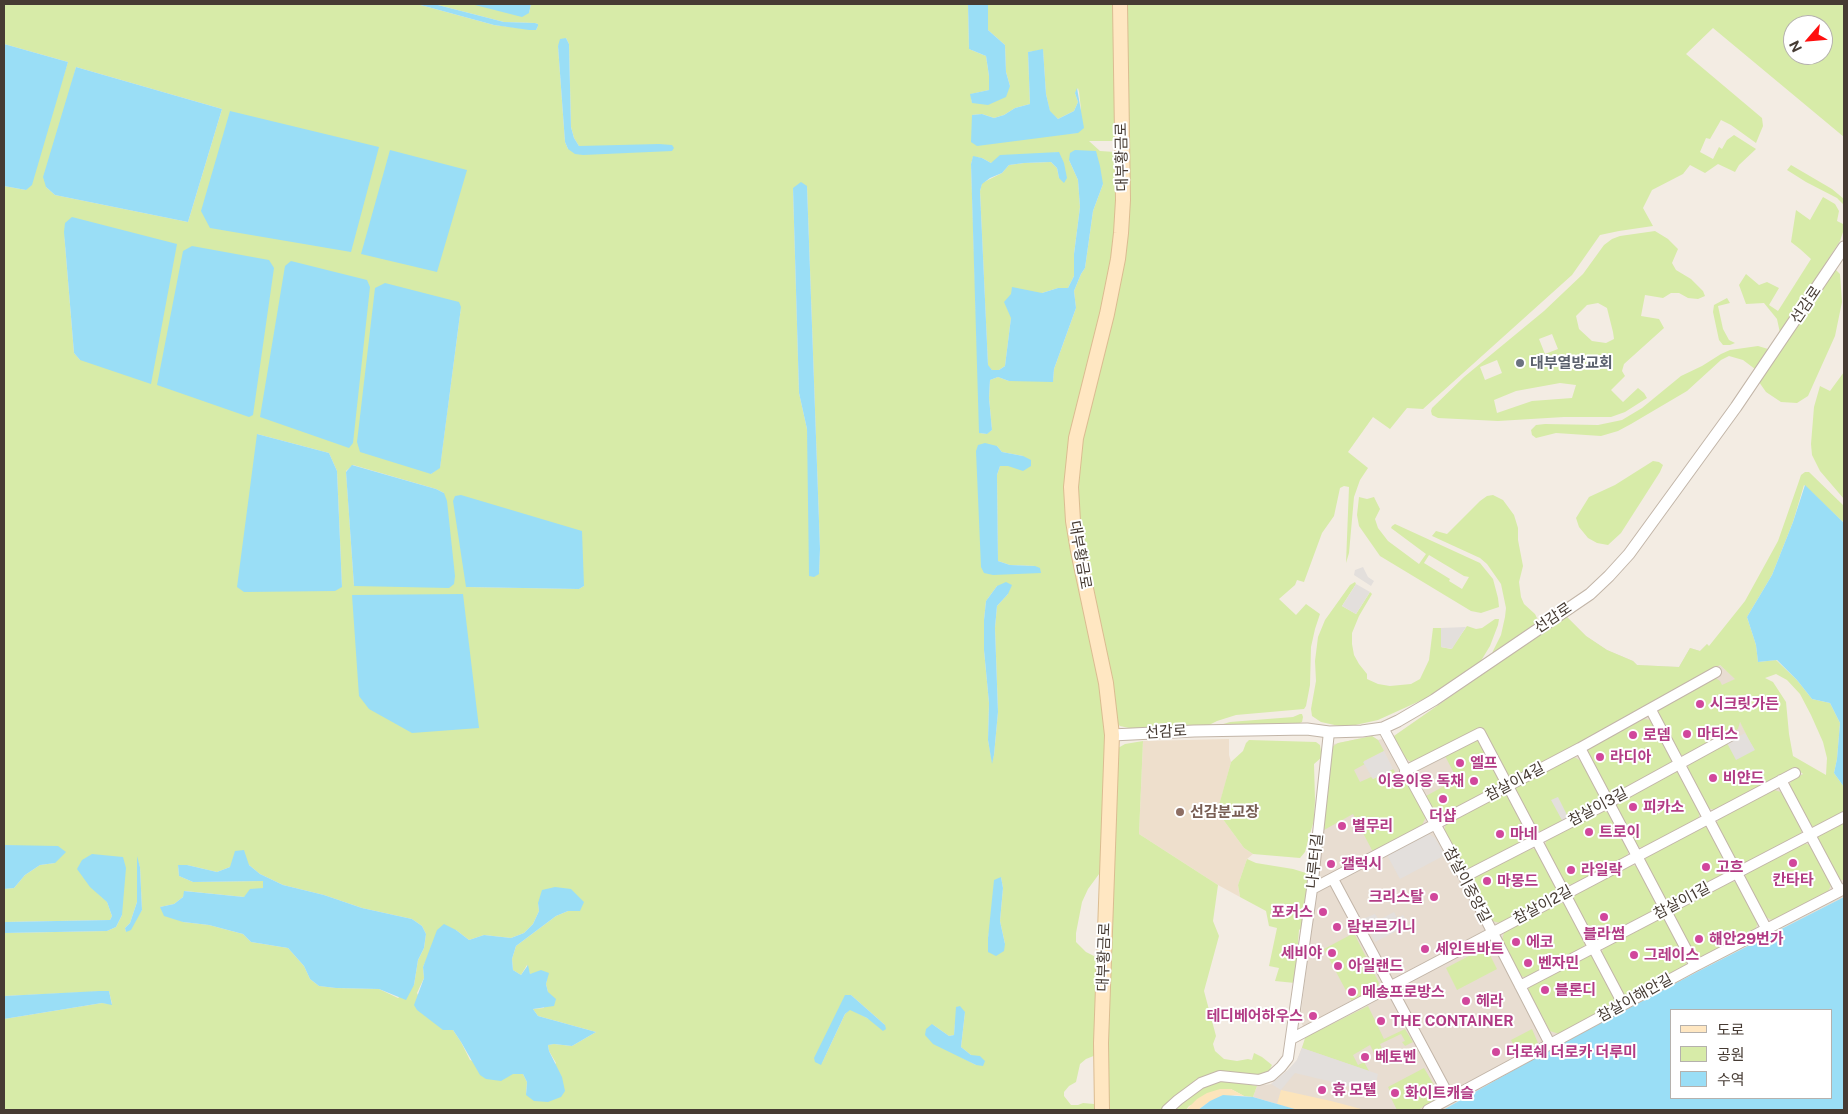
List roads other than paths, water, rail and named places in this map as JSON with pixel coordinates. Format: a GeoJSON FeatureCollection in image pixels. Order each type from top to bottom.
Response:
{"type":"FeatureCollection","features":[{"type":"Feature","properties":{"kind":"main road","name":"대부황금로"},"geometry":{"type":"LineString","coordinates":[[1102,1110],[1101,1043],[1112,735],[1106,683],[1076,536],[1071,486],[1076,438],[1107,314],[1121,233],[1123,200],[1120,4]]}},
{"type":"Feature","properties":{"kind":"street","name":"선감로"},"geometry":{"type":"LineString","coordinates":[[1112,735],[1307,729],[1328,732],[1362,731],[1383,728],[1434,700],[1590,594],[1629,554],[1736,407],[1844,247]]}},
{"type":"Feature","properties":{"kind":"street","name":"참살이4길"},"geometry":{"type":"LineString","coordinates":[[1312,889],[1580,748],[1716,672]]}},
{"type":"Feature","properties":{"kind":"street"},"geometry":{"type":"LineString","coordinates":[[1650,710],[1766,928]]}},
{"type":"Feature","properties":{"kind":"street","name":"참살이중앙길"},"geometry":{"type":"LineString","coordinates":[[1383,728],[1464,877],[1550,1044]]}},
{"type":"Feature","properties":{"kind":"street","name":"나루터길"},"geometry":{"type":"LineString","coordinates":[[1167,1110],[1201,1083],[1220,1076],[1259,1080],[1271,1076],[1282,1068],[1288,1058],[1312,889],[1328,732]]}},
{"type":"Feature","properties":{"kind":"street"},"geometry":{"type":"LineString","coordinates":[[1405,771],[1480,734],[1623,1004]]}},
{"type":"Feature","properties":{"kind":"street","name":"참살이3길"},"geometry":{"type":"LineString","coordinates":[[1464,877],[1608,803],[1732,735]]}},
{"type":"Feature","properties":{"kind":"street"},"geometry":{"type":"LineString","coordinates":[[1580,748],[1695,966]]}},
{"type":"Feature","properties":{"kind":"street","name":"참살이2길"},"geometry":{"type":"LineString","coordinates":[[1291,1039],[1795,773]]}},
{"type":"Feature","properties":{"kind":"street"},"geometry":{"type":"LineString","coordinates":[[1781,780],[1842,890]]}},
{"type":"Feature","properties":{"kind":"street","name":"참살이1길"},"geometry":{"type":"LineString","coordinates":[[1520,986],[1844,817]]}},
{"type":"Feature","properties":{"kind":"street"},"geometry":{"type":"LineString","coordinates":[[1333,879],[1450,1098]]}},
{"type":"Feature","properties":{"kind":"street","name":"참살이해안길"},"geometry":{"type":"LineString","coordinates":[[1428,1110],[1766,928],[1842,890]]}},
{"type":"Feature","properties":{"kind":"water"},"geometry":{"type":"Polygon","coordinates":[[[417,4],[434,4],[504,22],[535,23],[538,26],[536,30],[529,30],[494,25],[417,4]]]}},
{"type":"Feature","properties":{"kind":"water"},"geometry":{"type":"Polygon","coordinates":[[[471,4],[531,4],[529,13],[522,17],[471,4]]]}},
{"type":"Feature","properties":{"kind":"water"},"geometry":{"type":"Polygon","coordinates":[[[968,4],[988,4],[988,30],[1005,45],[1006,72],[1010,86],[1006,97],[988,105],[972,103],[970,94],[989,90],[989,76],[986,56],[969,49],[968,4]]]}},
{"type":"Feature","properties":{"kind":"water"},"geometry":{"type":"Polygon","coordinates":[[[566,38],[569,44],[571,127],[574,138],[579,146],[659,144],[672,145],[674,148],[672,151],[583,155],[575,154],[568,149],[565,142],[558,46],[560,39],[566,38]]]}},
{"type":"Feature","properties":{"kind":"water"},"geometry":{"type":"Polygon","coordinates":[[[4,44],[68,62],[32,185],[26,190],[4,186],[4,44]]]}},
{"type":"Feature","properties":{"kind":"water"},"geometry":{"type":"Polygon","coordinates":[[[1043,49],[1046,94],[1050,111],[1058,119],[1074,111],[1078,102],[1075,93],[1077,88],[1084,128],[1078,133],[977,146],[971,142],[972,115],[982,114],[994,118],[1004,115],[1015,108],[1030,104],[1028,52],[1043,49]]]}},
{"type":"Feature","properties":{"kind":"water"},"geometry":{"type":"Polygon","coordinates":[[[76,67],[222,109],[188,222],[55,195],[46,187],[43,177],[76,67]]]}},
{"type":"Feature","properties":{"kind":"water"},"geometry":{"type":"Polygon","coordinates":[[[230,111],[379,147],[351,252],[210,228],[201,211],[230,111]]]}},
{"type":"Feature","properties":{"kind":"water"},"geometry":{"type":"Polygon","coordinates":[[[390,150],[467,170],[437,272],[361,254],[390,150]]]}},
{"type":"Feature","properties":{"kind":"water"},"geometry":{"type":"Polygon","coordinates":[[[1075,150],[1096,151],[1103,184],[1093,211],[1085,268],[1074,291],[1076,308],[1054,369],[1053,382],[1009,381],[998,377],[990,380],[989,398],[992,430],[987,434],[979,433],[971,164],[973,156],[991,163],[1000,155],[1059,152],[1064,163],[1067,178],[1064,183],[1059,178],[1057,168],[1051,162],[1024,163],[1009,165],[1002,173],[982,184],[980,191],[988,365],[992,370],[999,370],[1005,366],[1011,318],[1004,302],[1011,294],[1012,287],[1042,293],[1058,288],[1068,288],[1074,276],[1074,254],[1080,207],[1078,180],[1069,160],[1070,153],[1075,150]]]}},
{"type":"Feature","properties":{"kind":"water"},"geometry":{"type":"Polygon","coordinates":[[[801,182],[807,186],[820,549],[819,574],[814,577],[809,576],[807,429],[799,393],[793,188],[801,182]]]}},
{"type":"Feature","properties":{"kind":"water"},"geometry":{"type":"Polygon","coordinates":[[[72,217],[177,244],[151,384],[80,360],[74,353],[64,232],[65,223],[72,217]]]}},
{"type":"Feature","properties":{"kind":"water"},"geometry":{"type":"Polygon","coordinates":[[[192,246],[269,260],[274,268],[253,415],[249,417],[157,385],[183,251],[192,246]]]}},
{"type":"Feature","properties":{"kind":"water"},"geometry":{"type":"Polygon","coordinates":[[[291,261],[367,280],[370,287],[353,443],[349,448],[260,417],[285,266],[291,261]]]}},
{"type":"Feature","properties":{"kind":"water"},"geometry":{"type":"Polygon","coordinates":[[[385,283],[459,302],[461,307],[440,468],[431,474],[360,452],[357,442],[375,288],[385,283]]]}},
{"type":"Feature","properties":{"kind":"water"},"geometry":{"type":"Polygon","coordinates":[[[257,434],[329,453],[337,471],[342,587],[335,591],[244,592],[237,587],[257,434]]]}},
{"type":"Feature","properties":{"kind":"water"},"geometry":{"type":"Polygon","coordinates":[[[985,443],[997,446],[1002,452],[1023,456],[1031,460],[1031,466],[1023,471],[1008,466],[1000,466],[997,475],[998,561],[1010,565],[1035,566],[1040,568],[1041,573],[993,575],[984,573],[981,567],[976,451],[978,445],[985,443]]]}},
{"type":"Feature","properties":{"kind":"water"},"geometry":{"type":"Polygon","coordinates":[[[352,465],[444,493],[447,501],[455,576],[454,584],[449,588],[354,586],[346,472],[352,465]]]}},
{"type":"Feature","properties":{"kind":"water"},"geometry":{"type":"Polygon","coordinates":[[[1805,485],[1844,523],[1844,787],[1834,773],[1840,723],[1830,703],[1812,699],[1797,680],[1777,660],[1758,662],[1756,645],[1747,617],[1772,575],[1805,485]]]}},
{"type":"Feature","properties":{"kind":"water"},"geometry":{"type":"Polygon","coordinates":[[[461,495],[582,531],[584,586],[579,589],[466,587],[453,501],[455,496],[461,495]]]}},
{"type":"Feature","properties":{"kind":"water"},"geometry":{"type":"Polygon","coordinates":[[[1006,582],[1012,585],[1008,594],[997,606],[995,628],[998,712],[992,764],[988,740],[989,703],[984,650],[984,620],[986,601],[997,586],[1006,582]]]}},
{"type":"Feature","properties":{"kind":"water"},"geometry":{"type":"Polygon","coordinates":[[[463,594],[479,728],[412,733],[369,709],[359,696],[352,595],[463,594]]]}},
{"type":"Feature","properties":{"kind":"water"},"geometry":{"type":"Polygon","coordinates":[[[4,845],[58,846],[66,852],[55,863],[40,865],[25,875],[14,888],[4,889],[4,845]]]}},
{"type":"Feature","properties":{"kind":"water"},"geometry":{"type":"Polygon","coordinates":[[[244,850],[249,865],[260,874],[283,885],[324,895],[362,908],[412,919],[422,926],[426,934],[424,948],[418,960],[414,985],[406,1000],[379,989],[319,986],[310,979],[304,966],[288,948],[251,942],[243,934],[209,925],[183,922],[164,916],[160,907],[174,904],[183,897],[184,891],[244,897],[250,889],[263,888],[263,881],[193,882],[179,876],[178,865],[187,865],[217,872],[230,867],[235,851],[244,850]]]}},
{"type":"Feature","properties":{"kind":"water"},"geometry":{"type":"Polygon","coordinates":[[[92,854],[123,857],[126,868],[122,915],[116,927],[107,931],[4,933],[4,922],[110,920],[112,916],[107,902],[90,887],[77,869],[82,860],[92,854]]]}},
{"type":"Feature","properties":{"kind":"water"},"geometry":{"type":"Polygon","coordinates":[[[137,856],[140,867],[142,910],[131,930],[126,932],[125,928],[130,923],[137,902],[137,856]]]}},
{"type":"Feature","properties":{"kind":"water"},"geometry":{"type":"Polygon","coordinates":[[[1001,877],[1003,888],[1000,921],[1005,944],[1004,951],[996,956],[988,952],[988,938],[994,880],[1001,877]]]}},
{"type":"Feature","properties":{"kind":"water"},"geometry":{"type":"Polygon","coordinates":[[[555,887],[571,889],[584,902],[580,911],[568,911],[556,916],[516,946],[512,959],[513,970],[521,975],[528,965],[530,974],[541,970],[549,973],[546,984],[548,992],[556,999],[554,1006],[533,1009],[538,1016],[596,1032],[572,1046],[548,1045],[562,1077],[565,1091],[561,1097],[548,1102],[534,1101],[526,1095],[527,1082],[523,1074],[513,1074],[501,1081],[486,1079],[480,1075],[453,1030],[443,1030],[417,1010],[414,1005],[424,978],[423,967],[437,930],[444,924],[469,940],[484,935],[511,938],[524,933],[533,924],[539,911],[538,903],[542,890],[555,887]]]}},
{"type":"Feature","properties":{"kind":"water"},"geometry":{"type":"Polygon","coordinates":[[[1844,897],[1844,1110],[1443,1110],[1537,1057],[1844,897]]]}},
{"type":"Feature","properties":{"kind":"water"},"geometry":{"type":"Polygon","coordinates":[[[109,991],[112,1005],[102,1003],[4,1019],[4,996],[109,991]]]}},
{"type":"Feature","properties":{"kind":"water"},"geometry":{"type":"Polygon","coordinates":[[[845,995],[851,995],[885,1025],[886,1029],[883,1031],[867,1018],[850,1010],[845,1014],[821,1065],[815,1062],[814,1058],[845,995]]]}},
{"type":"Feature","properties":{"kind":"water"},"geometry":{"type":"Polygon","coordinates":[[[960,1006],[965,1012],[961,1047],[971,1055],[980,1056],[985,1061],[983,1066],[976,1065],[933,1044],[925,1035],[926,1029],[932,1024],[949,1036],[954,1035],[956,1007],[960,1006]]]}},
{"type":"Feature","properties":{"kind":"water"},"geometry":{"type":"Polygon","coordinates":[[[1223,1095],[1253,1097],[1298,1110],[1198,1110],[1210,1101],[1223,1095]]]}},
{"type":"Feature","properties":{"kind":"place","name":"대부열방교회"},"geometry":{"type":"Point","coordinates":[1520,363]}},
{"type":"Feature","properties":{"kind":"place","name":"시크릿가든"},"geometry":{"type":"Point","coordinates":[1700,704]}},
{"type":"Feature","properties":{"kind":"place","name":"마티스"},"geometry":{"type":"Point","coordinates":[1687,734]}},
{"type":"Feature","properties":{"kind":"place","name":"로뎀"},"geometry":{"type":"Point","coordinates":[1633,735]}},
{"type":"Feature","properties":{"kind":"place","name":"라디아"},"geometry":{"type":"Point","coordinates":[1600,757]}},
{"type":"Feature","properties":{"kind":"place","name":"엘프"},"geometry":{"type":"Point","coordinates":[1460,763]}},
{"type":"Feature","properties":{"kind":"place","name":"비얀드"},"geometry":{"type":"Point","coordinates":[1713,778]}},
{"type":"Feature","properties":{"kind":"place","name":"이응이응 독채"},"geometry":{"type":"Point","coordinates":[1474,781]}},
{"type":"Feature","properties":{"kind":"place","name":"더샵"},"geometry":{"type":"Point","coordinates":[1443,799]}},
{"type":"Feature","properties":{"kind":"place","name":"피카소"},"geometry":{"type":"Point","coordinates":[1633,807]}},
{"type":"Feature","properties":{"kind":"place","name":"선감분교장"},"geometry":{"type":"Point","coordinates":[1180,812]}},
{"type":"Feature","properties":{"kind":"place","name":"별무리"},"geometry":{"type":"Point","coordinates":[1342,826]}},
{"type":"Feature","properties":{"kind":"place","name":"트로이"},"geometry":{"type":"Point","coordinates":[1589,832]}},
{"type":"Feature","properties":{"kind":"place","name":"마네"},"geometry":{"type":"Point","coordinates":[1500,834]}},
{"type":"Feature","properties":{"kind":"place","name":"칸타타"},"geometry":{"type":"Point","coordinates":[1793,863]}},
{"type":"Feature","properties":{"kind":"place","name":"갤럭시"},"geometry":{"type":"Point","coordinates":[1331,864]}},
{"type":"Feature","properties":{"kind":"place","name":"고흐"},"geometry":{"type":"Point","coordinates":[1706,867]}},
{"type":"Feature","properties":{"kind":"place","name":"라일락"},"geometry":{"type":"Point","coordinates":[1571,870]}},
{"type":"Feature","properties":{"kind":"place","name":"마몽드"},"geometry":{"type":"Point","coordinates":[1487,881]}},
{"type":"Feature","properties":{"kind":"place","name":"크리스탈"},"geometry":{"type":"Point","coordinates":[1434,897]}},
{"type":"Feature","properties":{"kind":"place","name":"포커스"},"geometry":{"type":"Point","coordinates":[1323,912]}},
{"type":"Feature","properties":{"kind":"place","name":"블라썸"},"geometry":{"type":"Point","coordinates":[1604,917]}},
{"type":"Feature","properties":{"kind":"place","name":"람보르기니"},"geometry":{"type":"Point","coordinates":[1337,927]}},
{"type":"Feature","properties":{"kind":"place","name":"해안29번가"},"geometry":{"type":"Point","coordinates":[1699,939]}},
{"type":"Feature","properties":{"kind":"place","name":"에코"},"geometry":{"type":"Point","coordinates":[1516,942]}},
{"type":"Feature","properties":{"kind":"place","name":"세인트바트"},"geometry":{"type":"Point","coordinates":[1425,949]}},
{"type":"Feature","properties":{"kind":"place","name":"세비야"},"geometry":{"type":"Point","coordinates":[1332,953]}},
{"type":"Feature","properties":{"kind":"place","name":"그레이스"},"geometry":{"type":"Point","coordinates":[1634,955]}},
{"type":"Feature","properties":{"kind":"place","name":"벤자민"},"geometry":{"type":"Point","coordinates":[1528,963]}},
{"type":"Feature","properties":{"kind":"place","name":"아일랜드"},"geometry":{"type":"Point","coordinates":[1338,966]}},
{"type":"Feature","properties":{"kind":"place","name":"블론디"},"geometry":{"type":"Point","coordinates":[1545,990]}},
{"type":"Feature","properties":{"kind":"place","name":"메송프로방스"},"geometry":{"type":"Point","coordinates":[1352,992]}},
{"type":"Feature","properties":{"kind":"place","name":"헤라"},"geometry":{"type":"Point","coordinates":[1466,1001]}},
{"type":"Feature","properties":{"kind":"place","name":"테디베어하우스"},"geometry":{"type":"Point","coordinates":[1313,1016]}},
{"type":"Feature","properties":{"kind":"place","name":"THE CONTAINER"},"geometry":{"type":"Point","coordinates":[1381,1021]}},
{"type":"Feature","properties":{"kind":"place","name":"더로쉐 더로카 더루미"},"geometry":{"type":"Point","coordinates":[1496,1052]}},
{"type":"Feature","properties":{"kind":"place","name":"베토벤"},"geometry":{"type":"Point","coordinates":[1365,1057]}},
{"type":"Feature","properties":{"kind":"place","name":"휴 모텔"},"geometry":{"type":"Point","coordinates":[1322,1090]}},
{"type":"Feature","properties":{"kind":"place","name":"화이트캐슬"},"geometry":{"type":"Point","coordinates":[1395,1093]}}]}
